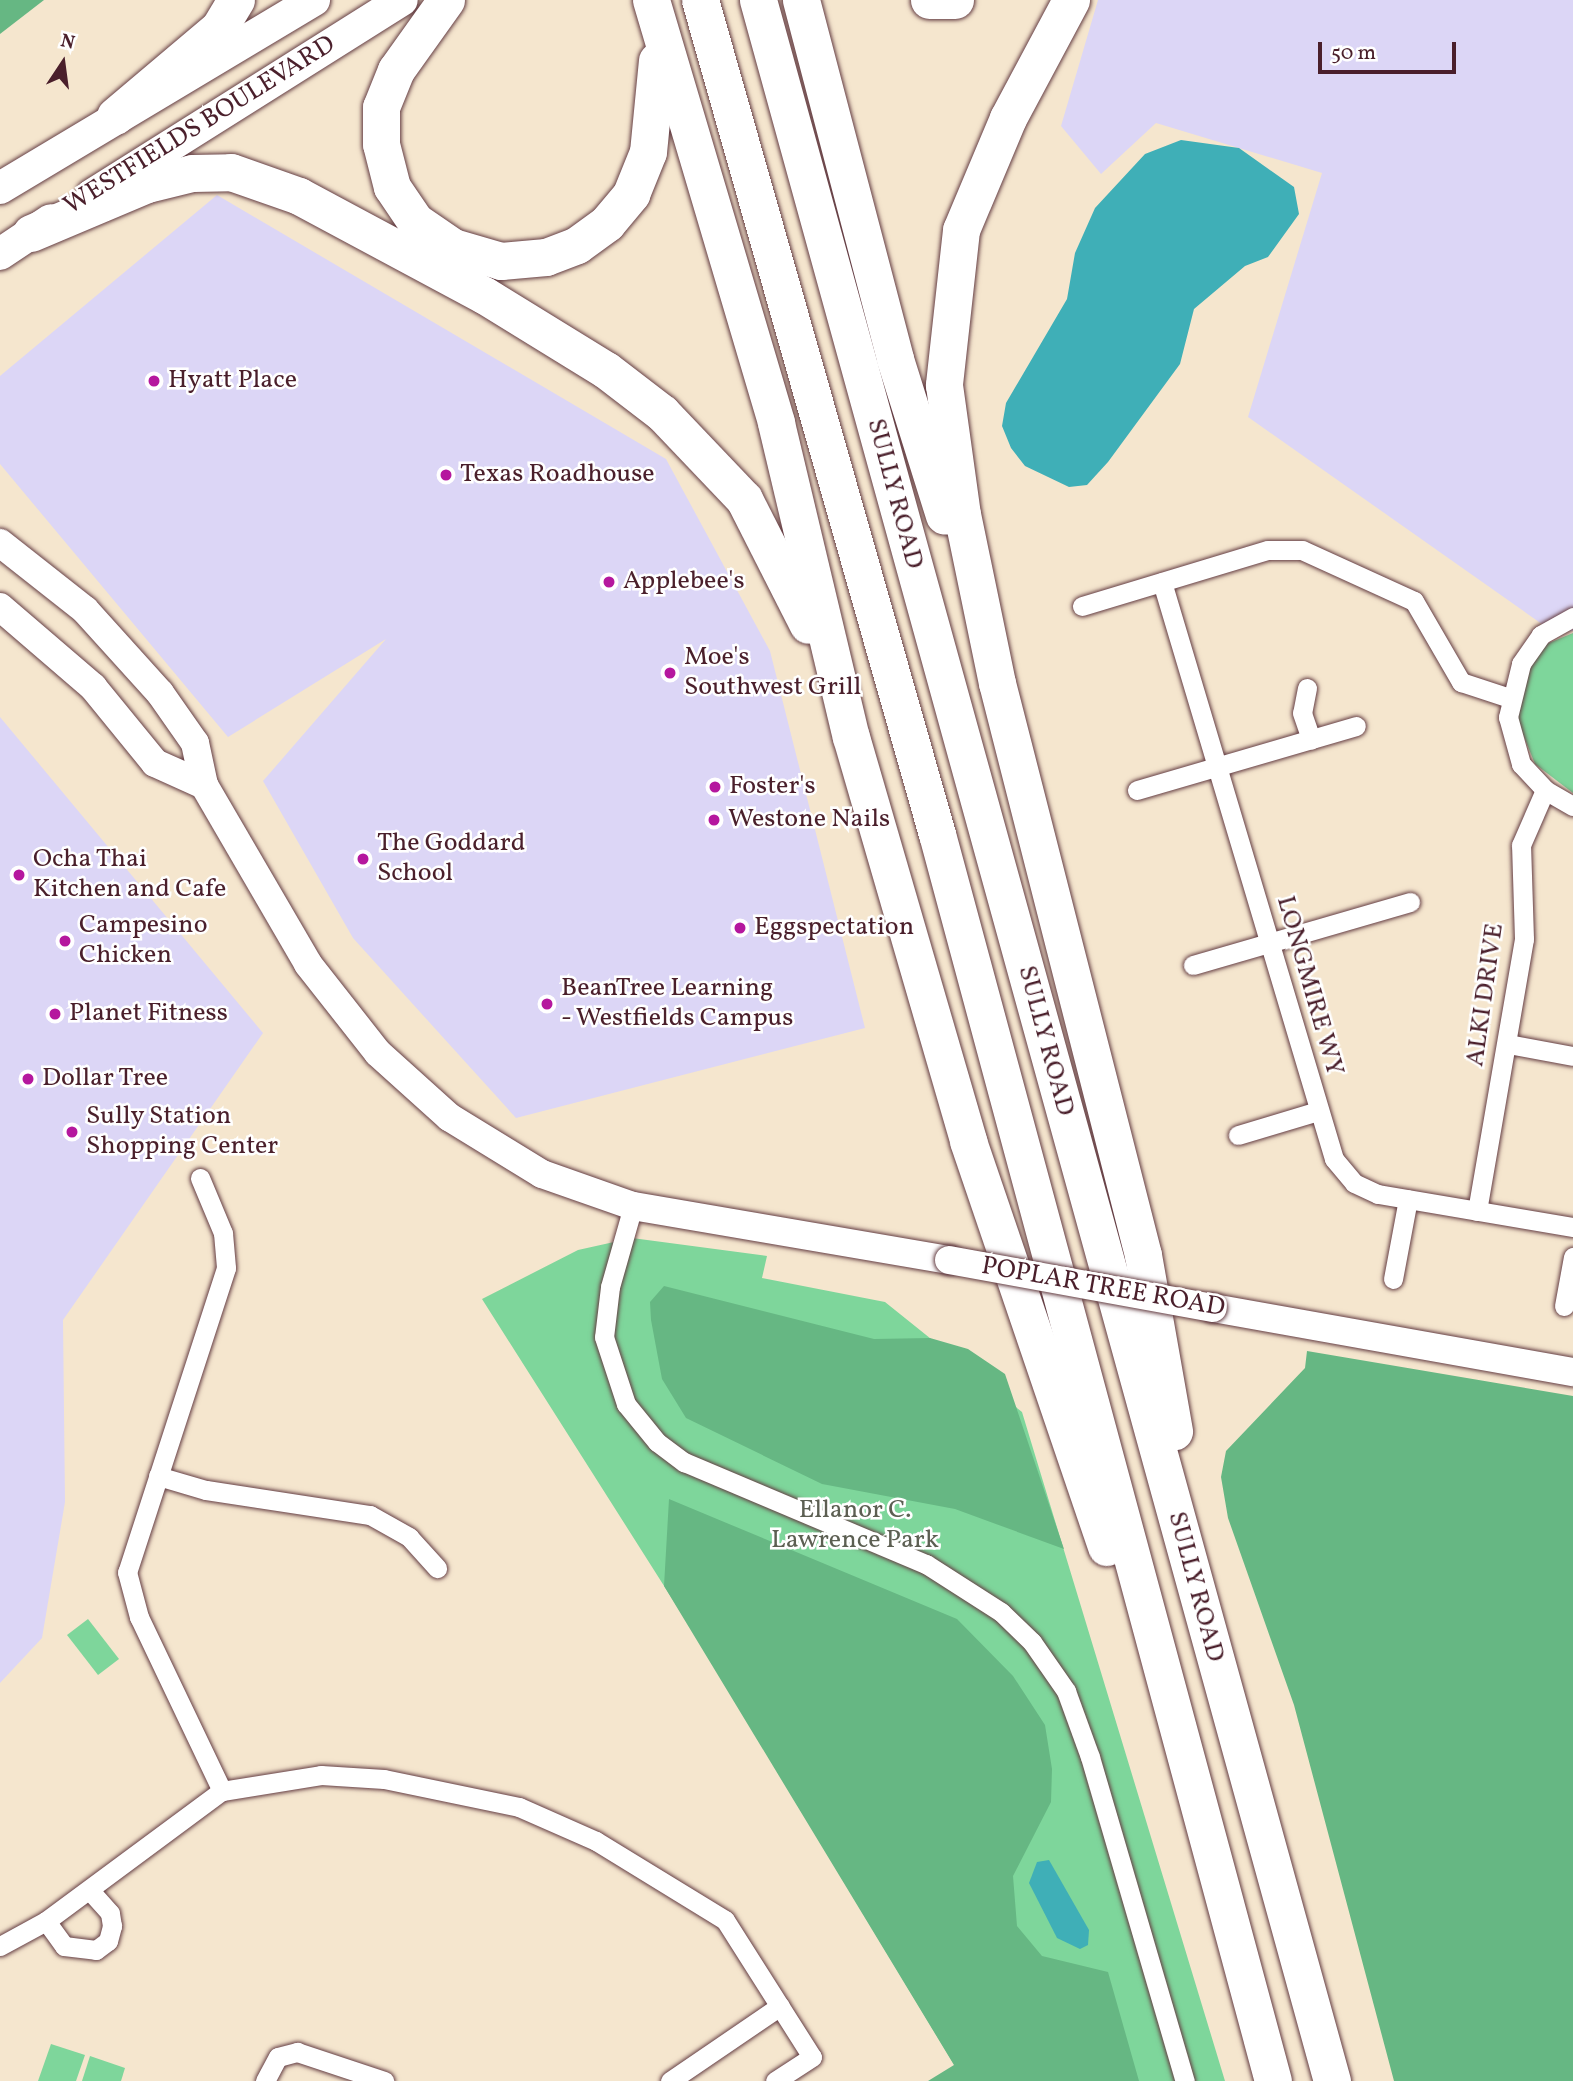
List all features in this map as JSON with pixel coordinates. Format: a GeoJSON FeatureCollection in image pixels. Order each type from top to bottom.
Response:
{"type":"FeatureCollection","features":[{"type":"Feature","properties":{"kind":"highway"},"geometry":{"type":"LineString","coordinates":[[115,116],[219,28],[236,0]]}},
{"type":"Feature","properties":{"kind":"highway"},"geometry":{"type":"LineString","coordinates":[[446,0],[396,70],[381,107],[381,144],[392,187],[415,221],[453,247],[501,261],[577,246],[631,194],[656,114],[657,60],[649,0]]}},
{"type":"Feature","properties":{"kind":"highway"},"geometry":{"type":"LineString","coordinates":[[649,0],[776,424],[851,737],[972,1154],[1224,1907]]}},
{"type":"Feature","properties":{"kind":"highway","name":"SULLY ROAD"},"geometry":{"type":"LineString","coordinates":[[700,0],[937,834],[1273,2081]]}},
{"type":"Feature","properties":{"kind":"highway","name":"SULLY ROAD"},"geometry":{"type":"LineString","coordinates":[[758,0],[1332,2081]]}},
{"type":"Feature","properties":{"kind":"highway"},"geometry":{"type":"LineString","coordinates":[[801,0],[895,359],[997,683]]}},
{"type":"Feature","properties":{"kind":"highway"},"geometry":{"type":"LineString","coordinates":[[929,0],[955,0]]}},
{"type":"Feature","properties":{"kind":"highway"},"geometry":{"type":"LineString","coordinates":[[1071,0],[979,180],[950,291],[944,384],[962,514],[997,683],[1143,1255],[1186,1498],[1244,1765]]}},
{"type":"Feature","properties":{"kind":"highway"},"geometry":{"type":"LineString","coordinates":[[31,233],[147,184],[231,172],[299,196],[539,329],[662,413],[744,499],[814,638],[851,737]]}},
{"type":"Feature","properties":{"kind":"main road","name":"WESTFIELDS BOULEVARD"},"geometry":{"type":"LineString","coordinates":[[0,188],[115,116],[314,0]]}},
{"type":"Feature","properties":{"kind":"main road","name":"WESTFIELDS BOULEVARD"},"geometry":{"type":"LineString","coordinates":[[0,254],[402,0]]}},
{"type":"Feature","properties":{"kind":"main road","name":"POPLAR TREE ROAD"},"geometry":{"type":"LineString","coordinates":[[0,542],[86,610],[160,693],[195,743],[204,785],[308,964],[395,1071],[501,1152],[633,1206],[1573,1372]]}},
{"type":"Feature","properties":{"kind":"main road"},"geometry":{"type":"LineString","coordinates":[[0,607],[93,687],[155,763],[204,785]]}},
{"type":"Feature","properties":{"kind":"street"},"geometry":{"type":"LineString","coordinates":[[1082,606],[1268,550],[1302,550],[1414,601],[1461,682],[1510,698]]}},
{"type":"Feature","properties":{"kind":"street","name":"LONGMIRE WY"},"geometry":{"type":"LineString","coordinates":[[1162,582],[1318,1111],[1346,1176],[1378,1194],[1573,1227]]}},
{"type":"Feature","properties":{"kind":"street"},"geometry":{"type":"LineString","coordinates":[[1573,617],[1541,635],[1521,664],[1510,698],[1512,742],[1521,764],[1545,790],[1573,806]]}},
{"type":"Feature","properties":{"kind":"street"},"geometry":{"type":"LineString","coordinates":[[1307,688],[1302,713],[1311,739]]}},
{"type":"Feature","properties":{"kind":"street"},"geometry":{"type":"LineString","coordinates":[[1137,790],[1356,726]]}},
{"type":"Feature","properties":{"kind":"street","name":"ALKI DRIVE"},"geometry":{"type":"LineString","coordinates":[[1478,1211],[1524,939],[1521,845],[1545,790]]}},
{"type":"Feature","properties":{"kind":"street"},"geometry":{"type":"LineString","coordinates":[[1193,965],[1410,902]]}},
{"type":"Feature","properties":{"kind":"street"},"geometry":{"type":"LineString","coordinates":[[1508,1044],[1573,1056]]}},
{"type":"Feature","properties":{"kind":"street"},"geometry":{"type":"LineString","coordinates":[[1238,1135],[1318,1111]]}},
{"type":"Feature","properties":{"kind":"street"},"geometry":{"type":"LineString","coordinates":[[200,1178],[223,1233],[226,1268],[127,1572],[130,1589],[222,1791]]}},
{"type":"Feature","properties":{"kind":"street"},"geometry":{"type":"LineString","coordinates":[[1393,1279],[1408,1199]]}},
{"type":"Feature","properties":{"kind":"street"},"geometry":{"type":"LineString","coordinates":[[633,1206],[610,1287],[604,1337],[626,1404],[657,1443],[684,1462],[926,1564],[1001,1612],[1032,1642],[1066,1691],[1090,1757],[1185,2081]]}},
{"type":"Feature","properties":{"kind":"street"},"geometry":{"type":"LineString","coordinates":[[1564,1306],[1573,1258]]}},
{"type":"Feature","properties":{"kind":"street"},"geometry":{"type":"LineString","coordinates":[[158,1476],[206,1490],[370,1515],[409,1537],[437,1568]]}},
{"type":"Feature","properties":{"kind":"street"},"geometry":{"type":"LineString","coordinates":[[0,1945],[46,1921],[222,1791],[321,1775],[384,1779],[519,1807],[596,1841],[725,1920],[812,2057],[775,2081]]}},
{"type":"Feature","properties":{"kind":"street"},"geometry":{"type":"LineString","coordinates":[[46,1921],[64,1946],[96,1950],[108,1941],[112,1926],[110,1913],[89,1890]]}},
{"type":"Feature","properties":{"kind":"street"},"geometry":{"type":"LineString","coordinates":[[670,2081],[780,2006]]}},
{"type":"Feature","properties":{"kind":"street"},"geometry":{"type":"LineString","coordinates":[[265,2081],[278,2057],[297,2052],[384,2081]]}},
{"type":"Feature","properties":{"kind":"shaded area"},"geometry":{"type":"Polygon","coordinates":[[[1098,0],[1573,0],[1573,631],[1549,629],[1248,417],[1322,173],[1156,123],[1101,174],[1061,126],[1098,0]]]}},
{"type":"Feature","properties":{"kind":"shaded area"},"geometry":{"type":"Polygon","coordinates":[[[217,195],[666,459],[770,651],[865,1028],[516,1118],[353,938],[263,781],[386,639],[228,737],[0,464],[0,376],[217,195]]]}},
{"type":"Feature","properties":{"kind":"shaded area"},"geometry":{"type":"Polygon","coordinates":[[[0,717],[263,1033],[63,1320],[65,1502],[42,1638],[0,1683],[0,717]]]}},
{"type":"Feature","properties":{"kind":"green space"},"geometry":{"type":"Polygon","coordinates":[[[0,0],[44,0],[0,34],[0,0]]]}},
{"type":"Feature","properties":{"kind":"green space"},"geometry":{"type":"Polygon","coordinates":[[[1573,633],[1573,793],[1535,764],[1516,717],[1521,676],[1544,645],[1573,633]]]}},
{"type":"Feature","properties":{"kind":"green space","name":"Ellanor C. Lawrence Park"},"geometry":{"type":"Polygon","coordinates":[[[632,1238],[767,1256],[762,1278],[885,1302],[1022,1412],[1225,2081],[964,2081],[692,1630],[482,1299],[578,1250],[632,1238]]]}},
{"type":"Feature","properties":{"kind":"green space"},"geometry":{"type":"Polygon","coordinates":[[[664,1286],[874,1339],[930,1338],[968,1349],[1005,1374],[1064,1549],[955,1509],[822,1484],[686,1418],[662,1379],[651,1320],[650,1302],[664,1286]]]}},
{"type":"Feature","properties":{"kind":"green space"},"geometry":{"type":"Polygon","coordinates":[[[1307,1351],[1573,1396],[1573,2081],[1394,2081],[1294,1705],[1228,1518],[1221,1477],[1226,1451],[1305,1368],[1307,1351]]]}},
{"type":"Feature","properties":{"kind":"green space"},"geometry":{"type":"Polygon","coordinates":[[[669,1499],[957,1619],[1013,1676],[1045,1725],[1052,1769],[1051,1802],[1013,1876],[1017,1926],[1042,1956],[1108,1972],[1139,2081],[928,2081],[954,2065],[664,1586],[669,1499]]]}},
{"type":"Feature","properties":{"kind":"green space"},"geometry":{"type":"Polygon","coordinates":[[[88,1619],[119,1659],[98,1675],[67,1635],[88,1619]]]}},
{"type":"Feature","properties":{"kind":"green space"},"geometry":{"type":"Polygon","coordinates":[[[51,2044],[85,2055],[76,2081],[38,2081],[51,2044]]]}},
{"type":"Feature","properties":{"kind":"green space"},"geometry":{"type":"Polygon","coordinates":[[[90,2056],[125,2068],[121,2081],[82,2081],[90,2056]]]}},
{"type":"Feature","properties":{"kind":"water"},"geometry":{"type":"Polygon","coordinates":[[[1181,140],[1239,148],[1294,187],[1299,214],[1268,257],[1245,266],[1194,309],[1180,364],[1108,462],[1087,485],[1069,487],[1025,466],[1011,448],[1002,426],[1006,403],[1067,299],[1075,253],[1095,208],[1145,154],[1181,140]]]}},
{"type":"Feature","properties":{"kind":"water"},"geometry":{"type":"Polygon","coordinates":[[[1049,1860],[1089,1930],[1088,1945],[1080,1949],[1057,1938],[1029,1883],[1037,1862],[1049,1860]]]}},
{"type":"Feature","properties":{"kind":"place","name":"Hyatt Place"},"geometry":{"type":"Point","coordinates":[154,381]}},
{"type":"Feature","properties":{"kind":"place","name":"Texas Roadhouse"},"geometry":{"type":"Point","coordinates":[446,475]}},
{"type":"Feature","properties":{"kind":"place","name":"Applebee's"},"geometry":{"type":"Point","coordinates":[609,582]}},
{"type":"Feature","properties":{"kind":"place","name":"Moe's Southwest Grill"},"geometry":{"type":"Point","coordinates":[670,673]}},
{"type":"Feature","properties":{"kind":"place","name":"Foster's"},"geometry":{"type":"Point","coordinates":[715,787]}},
{"type":"Feature","properties":{"kind":"place","name":"Westone Nails"},"geometry":{"type":"Point","coordinates":[714,820]}},
{"type":"Feature","properties":{"kind":"place","name":"The Goddard School"},"geometry":{"type":"Point","coordinates":[363,859]}},
{"type":"Feature","properties":{"kind":"place","name":"Ocha Thai Kitchen and Cafe"},"geometry":{"type":"Point","coordinates":[19,875]}},
{"type":"Feature","properties":{"kind":"place","name":"Eggspectation"},"geometry":{"type":"Point","coordinates":[740,928]}},
{"type":"Feature","properties":{"kind":"place","name":"Campesino Chicken"},"geometry":{"type":"Point","coordinates":[65,941]}},
{"type":"Feature","properties":{"kind":"place","name":"BeanTree Learning - Westfields Campus"},"geometry":{"type":"Point","coordinates":[547,1004]}},
{"type":"Feature","properties":{"kind":"place","name":"Planet Fitness"},"geometry":{"type":"Point","coordinates":[55,1014]}},
{"type":"Feature","properties":{"kind":"place","name":"Dollar Tree"},"geometry":{"type":"Point","coordinates":[28,1079]}},
{"type":"Feature","properties":{"kind":"place","name":"Sully Station Shopping Center"},"geometry":{"type":"Point","coordinates":[72,1132]}}]}
